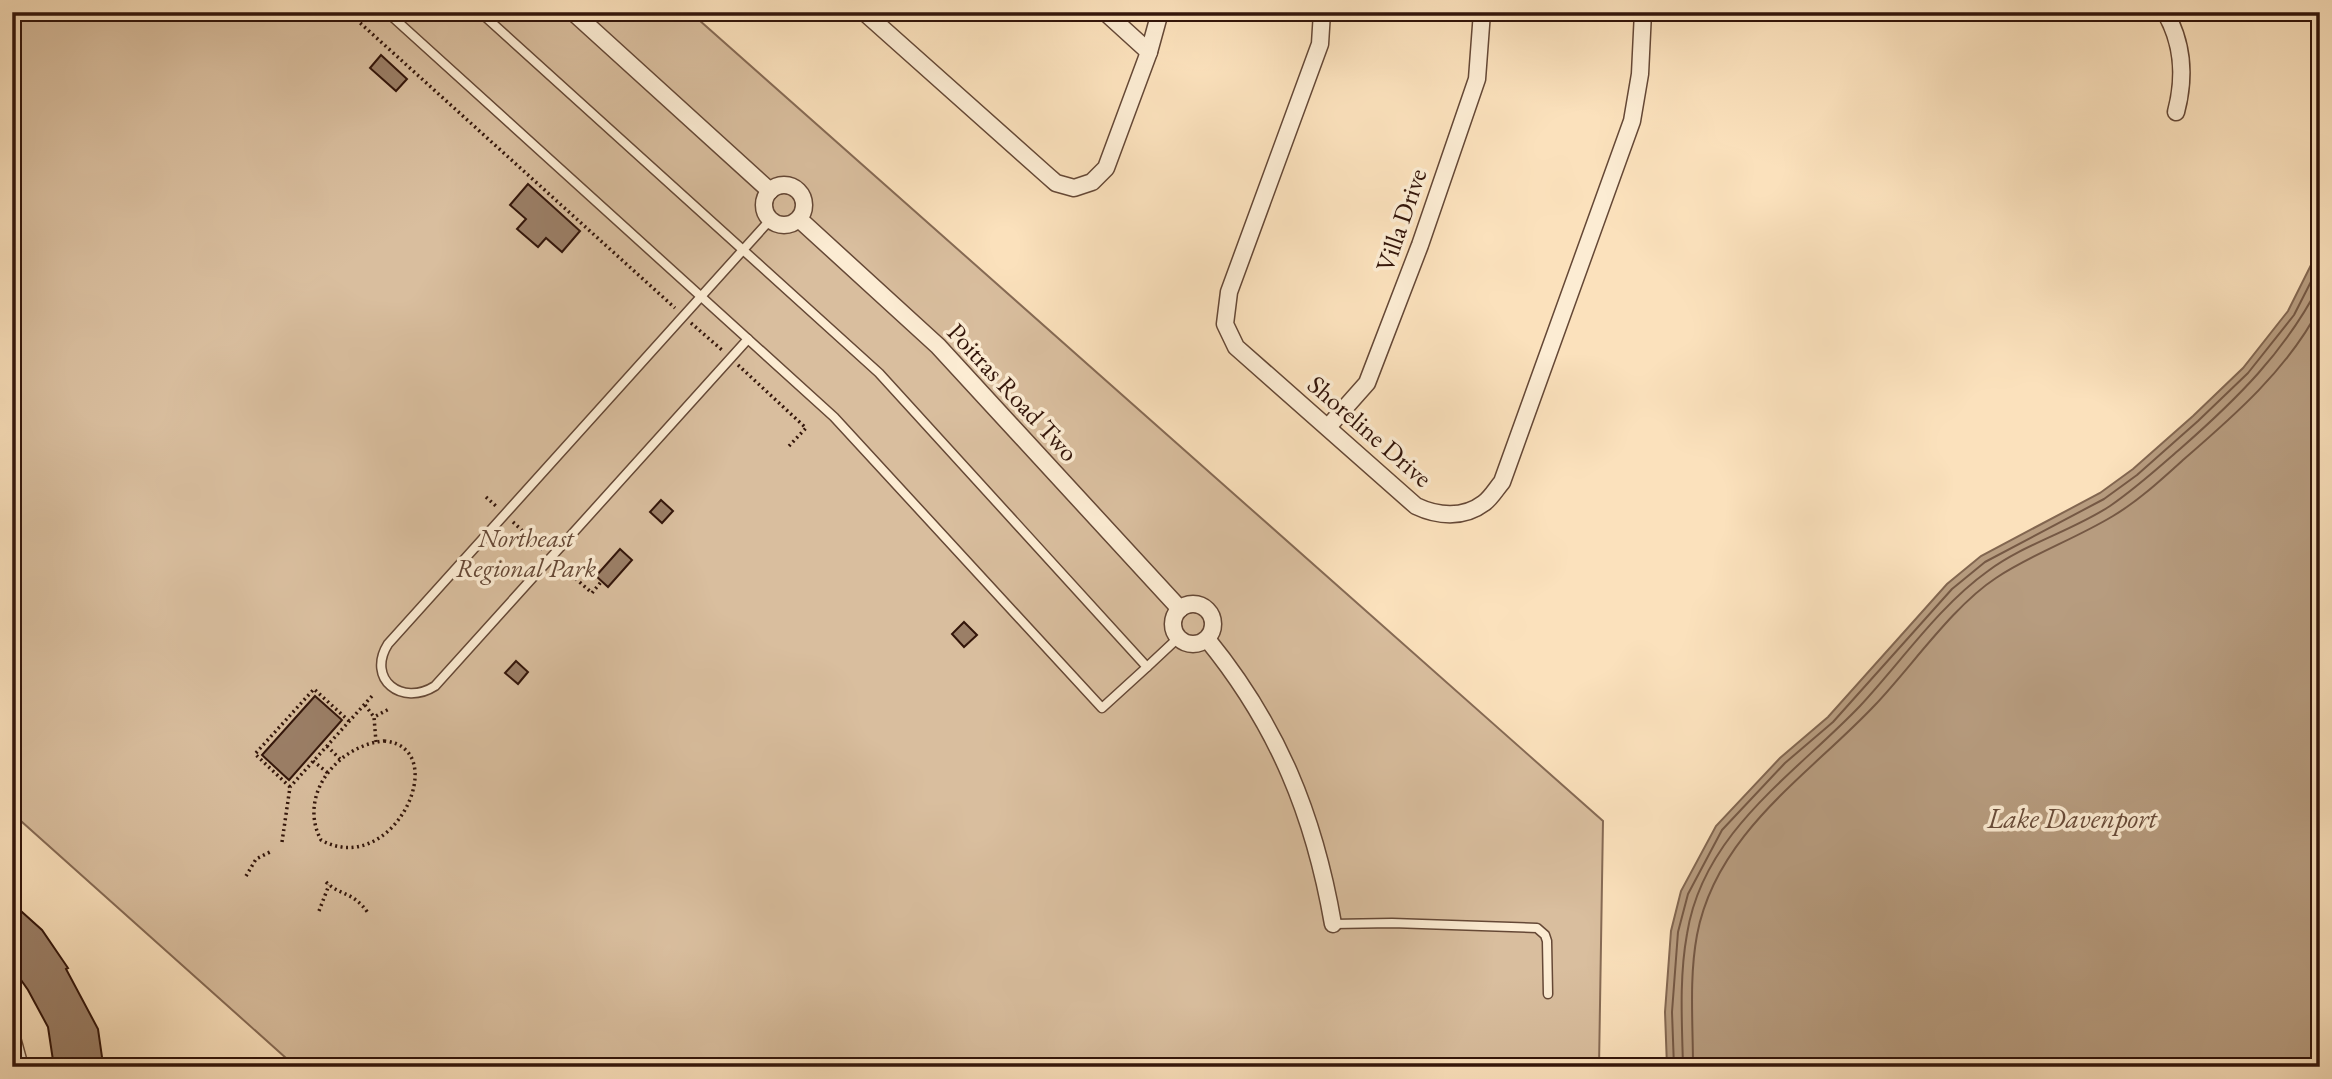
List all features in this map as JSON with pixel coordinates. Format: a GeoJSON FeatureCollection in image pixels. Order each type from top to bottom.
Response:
{"type":"FeatureCollection","features":[{"type":"Feature","properties":{"kind":"street"},"geometry":{"type":"LineString","coordinates":[[573,12],[770,191]]}},
{"type":"Feature","properties":{"kind":"street"},"geometry":{"type":"LineString","coordinates":[[864,12],[1048,176],[1066,187],[1084,186],[1099,177],[1110,160],[1149,52],[1160,12]]}},
{"type":"Feature","properties":{"kind":"street"},"geometry":{"type":"LineString","coordinates":[[1105,12],[1149,52]]}},
{"type":"Feature","properties":{"kind":"street","name":"Shoreline Drive"},"geometry":{"type":"LineString","coordinates":[[1322,12],[1320,44],[1229,292],[1224,324],[1236,347],[1416,506],[1432,514],[1460,514],[1485,503],[1502,482],[1632,121],[1640,74],[1643,12]]}},
{"type":"Feature","properties":{"kind":"street","name":"Villa Drive"},"geometry":{"type":"LineString","coordinates":[[1328,427],[1367,383],[1420,245],[1477,79],[1482,12]]}},
{"type":"Feature","properties":{"kind":"street"},"geometry":{"type":"LineString","coordinates":[[2165,12],[2177,40],[2180,55],[2181,92],[2176,112]]}},
{"type":"Feature","properties":{"kind":"street"},"geometry":{"type":"LineString","coordinates":[[785,184],[798,190],[804,201],[799,219],[794,223],[782,225],[770,220],[764,208],[764,200],[770,191],[785,184]]}},
{"type":"Feature","properties":{"kind":"street","name":"Poitras Road Two"},"geometry":{"type":"LineString","coordinates":[[799,219],[938,346],[1180,609]]}},
{"type":"Feature","properties":{"kind":"street"},"geometry":{"type":"LineString","coordinates":[[1196,604],[1208,610],[1212,615],[1214,628],[1207,639],[1196,645],[1178,638],[1173,618],[1180,609],[1196,604]]}},
{"type":"Feature","properties":{"kind":"street"},"geometry":{"type":"LineString","coordinates":[[1207,639],[1256,706],[1294,780],[1315,840],[1333,924]]}},
{"type":"Feature","properties":{"kind":"street"},"geometry":{"type":"LineString","coordinates":[[12,1038],[20,1067]]}},
{"type":"Feature","properties":{"kind":"lane"},"geometry":{"type":"LineString","coordinates":[[387,12],[834,417],[1102,708],[1178,638]]}},
{"type":"Feature","properties":{"kind":"lane"},"geometry":{"type":"LineString","coordinates":[[480,12],[879,373],[1147,667]]}},
{"type":"Feature","properties":{"kind":"lane"},"geometry":{"type":"LineString","coordinates":[[748,339],[435,686],[419,694],[394,688],[383,674],[381,666],[383,651],[388,644],[770,220]]}},
{"type":"Feature","properties":{"kind":"lane"},"geometry":{"type":"LineString","coordinates":[[1333,924],[1405,923],[1537,928],[1547,940],[1548,994]]}},
{"type":"Feature","properties":{"kind":"path"},"geometry":{"type":"LineString","coordinates":[[348,12],[806,428],[789,446]]}},
{"type":"Feature","properties":{"kind":"path"},"geometry":{"type":"LineString","coordinates":[[290,787],[254,754],[314,689],[349,721]]}},
{"type":"Feature","properties":{"kind":"path"},"geometry":{"type":"LineString","coordinates":[[282,842],[290,787],[372,696]]}},
{"type":"Feature","properties":{"kind":"path"},"geometry":{"type":"LineString","coordinates":[[365,704],[374,717],[376,742]]}},
{"type":"Feature","properties":{"kind":"path"},"geometry":{"type":"LineString","coordinates":[[374,717],[389,709]]}},
{"type":"Feature","properties":{"kind":"path"},"geometry":{"type":"LineString","coordinates":[[376,742],[391,742],[406,749],[412,757],[416,776],[408,805],[394,824],[363,847],[352,849],[331,845],[321,840],[316,830],[313,812],[317,793],[328,773],[341,759],[357,748],[376,742]]}},
{"type":"Feature","properties":{"kind":"path"},"geometry":{"type":"LineString","coordinates":[[327,746],[341,759]]}},
{"type":"Feature","properties":{"kind":"path"},"geometry":{"type":"LineString","coordinates":[[313,761],[328,773]]}},
{"type":"Feature","properties":{"kind":"path"},"geometry":{"type":"LineString","coordinates":[[246,876],[256,859],[272,851]]}},
{"type":"Feature","properties":{"kind":"path"},"geometry":{"type":"LineString","coordinates":[[319,912],[328,883],[355,898],[368,913]]}},
{"type":"Feature","properties":{"kind":"green space","name":"Northeast Regional Park"},"geometry":{"type":"Polygon","coordinates":[[[12,12],[690,12],[1603,821],[1599,1067],[296,1067],[12,813],[12,12]]]}},
{"type":"Feature","properties":{"kind":"water","name":"Lake Davenport"},"geometry":{"type":"Polygon","coordinates":[[[2320,247],[2320,1067],[1667,1067],[1665,1012],[1671,931],[1681,891],[1716,826],[1780,758],[1828,717],[1947,584],[1981,556],[2100,493],[2133,469],[2193,416],[2243,368],[2288,311],[2320,247]]]}},
{"type":"Feature","properties":{"kind":"building"},"geometry":{"type":"Polygon","coordinates":[[[381,55],[407,79],[396,91],[370,68],[381,55]]]}},
{"type":"Feature","properties":{"kind":"building"},"geometry":{"type":"Polygon","coordinates":[[[528,184],[580,231],[562,252],[546,238],[538,247],[517,229],[526,219],[510,205],[528,184]]]}},
{"type":"Feature","properties":{"kind":"building"},"geometry":{"type":"Polygon","coordinates":[[[661,500],[673,511],[662,523],[650,512],[661,500]]]}},
{"type":"Feature","properties":{"kind":"building"},"geometry":{"type":"Polygon","coordinates":[[[620,549],[632,560],[608,587],[596,576],[620,549]]]}},
{"type":"Feature","properties":{"kind":"building"},"geometry":{"type":"Polygon","coordinates":[[[964,622],[977,635],[964,647],[952,634],[964,622]]]}},
{"type":"Feature","properties":{"kind":"building"},"geometry":{"type":"Polygon","coordinates":[[[516,661],[528,672],[518,684],[505,673],[516,661]]]}},
{"type":"Feature","properties":{"kind":"building"},"geometry":{"type":"Polygon","coordinates":[[[315,696],[342,720],[289,780],[262,755],[315,696]]]}},
{"type":"Feature","properties":{"kind":"building"},"geometry":{"type":"Polygon","coordinates":[[[12,903],[42,930],[68,968],[66,969],[98,1029],[103,1064],[54,1067],[48,1027],[12,967],[12,903]]]}}]}
